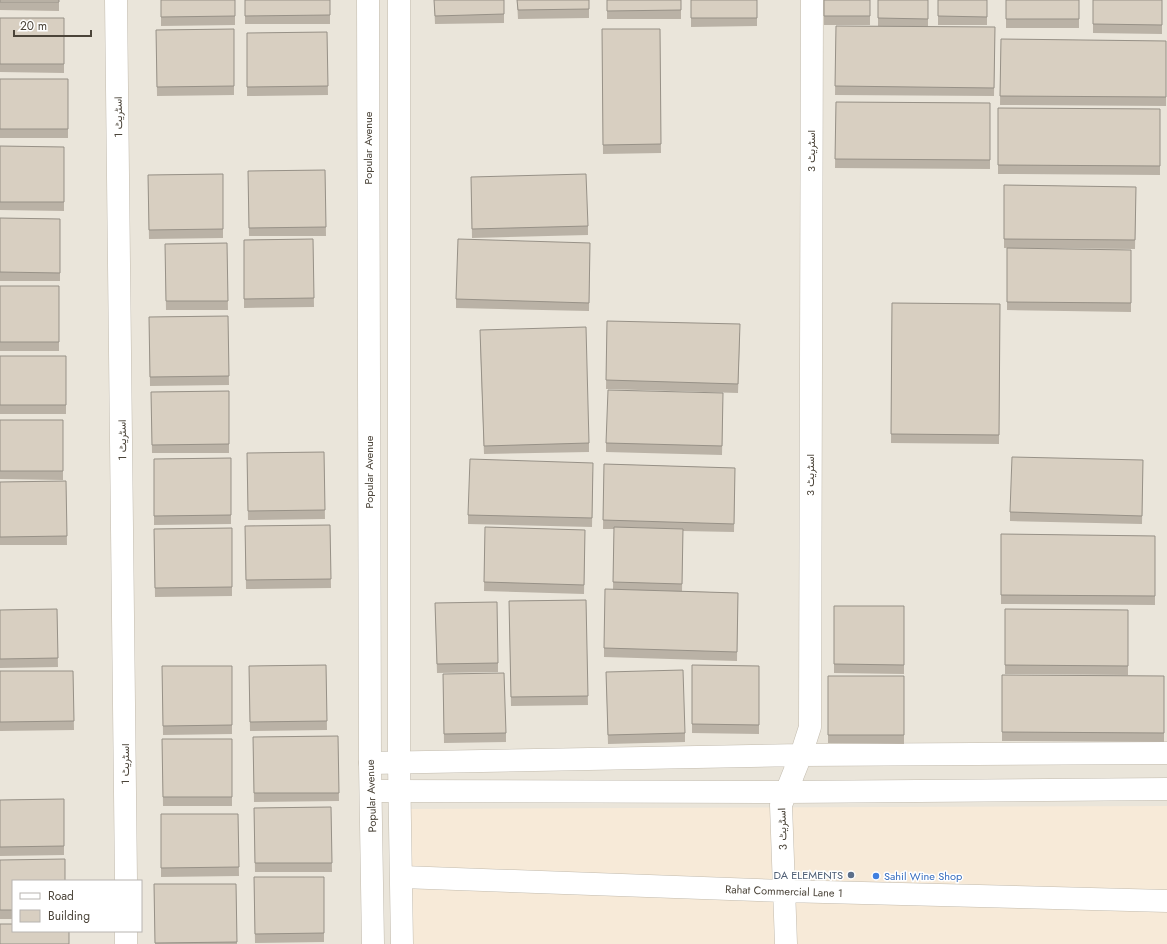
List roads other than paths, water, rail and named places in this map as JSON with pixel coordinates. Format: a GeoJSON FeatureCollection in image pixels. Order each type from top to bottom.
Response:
{"type":"FeatureCollection","features":[{"type":"Feature","properties":{"kind":"street","name":"اسٹریٹ 1"},"geometry":{"type":"LineString","coordinates":[[116,0],[126,880]]}},
{"type":"Feature","properties":{"kind":"street","name":"Popular Avenue"},"geometry":{"type":"LineString","coordinates":[[368,0],[370,763],[372,791],[374,944]]}},
{"type":"Feature","properties":{"kind":"street"},"geometry":{"type":"LineString","coordinates":[[399,0],[398,763],[402,877],[402,944]]}},
{"type":"Feature","properties":{"kind":"street","name":"اسٹریٹ 3"},"geometry":{"type":"LineString","coordinates":[[786,944],[781,805],[801,755],[810,727],[812,0]]}},
{"type":"Feature","properties":{"kind":"street"},"geometry":{"type":"LineString","coordinates":[[370,763],[801,755],[1167,753]]}},
{"type":"Feature","properties":{"kind":"street"},"geometry":{"type":"LineString","coordinates":[[372,791],[785,792],[1167,789]]}},
{"type":"Feature","properties":{"kind":"street","name":"Rahat Commercial Lane 1"},"geometry":{"type":"LineString","coordinates":[[402,877],[785,891],[1167,901]]}},
{"type":"Feature","properties":{"kind":"street"},"geometry":{"type":"LineString","coordinates":[[126,932],[126,944]]}},
{"type":"Feature","properties":{"kind":"place","name":"DA ELEMENTS"},"geometry":{"type":"Point","coordinates":[851,875]}},
{"type":"Feature","properties":{"kind":"place","name":"Sahil Wine Shop"},"geometry":{"type":"Point","coordinates":[876,876]}}]}
